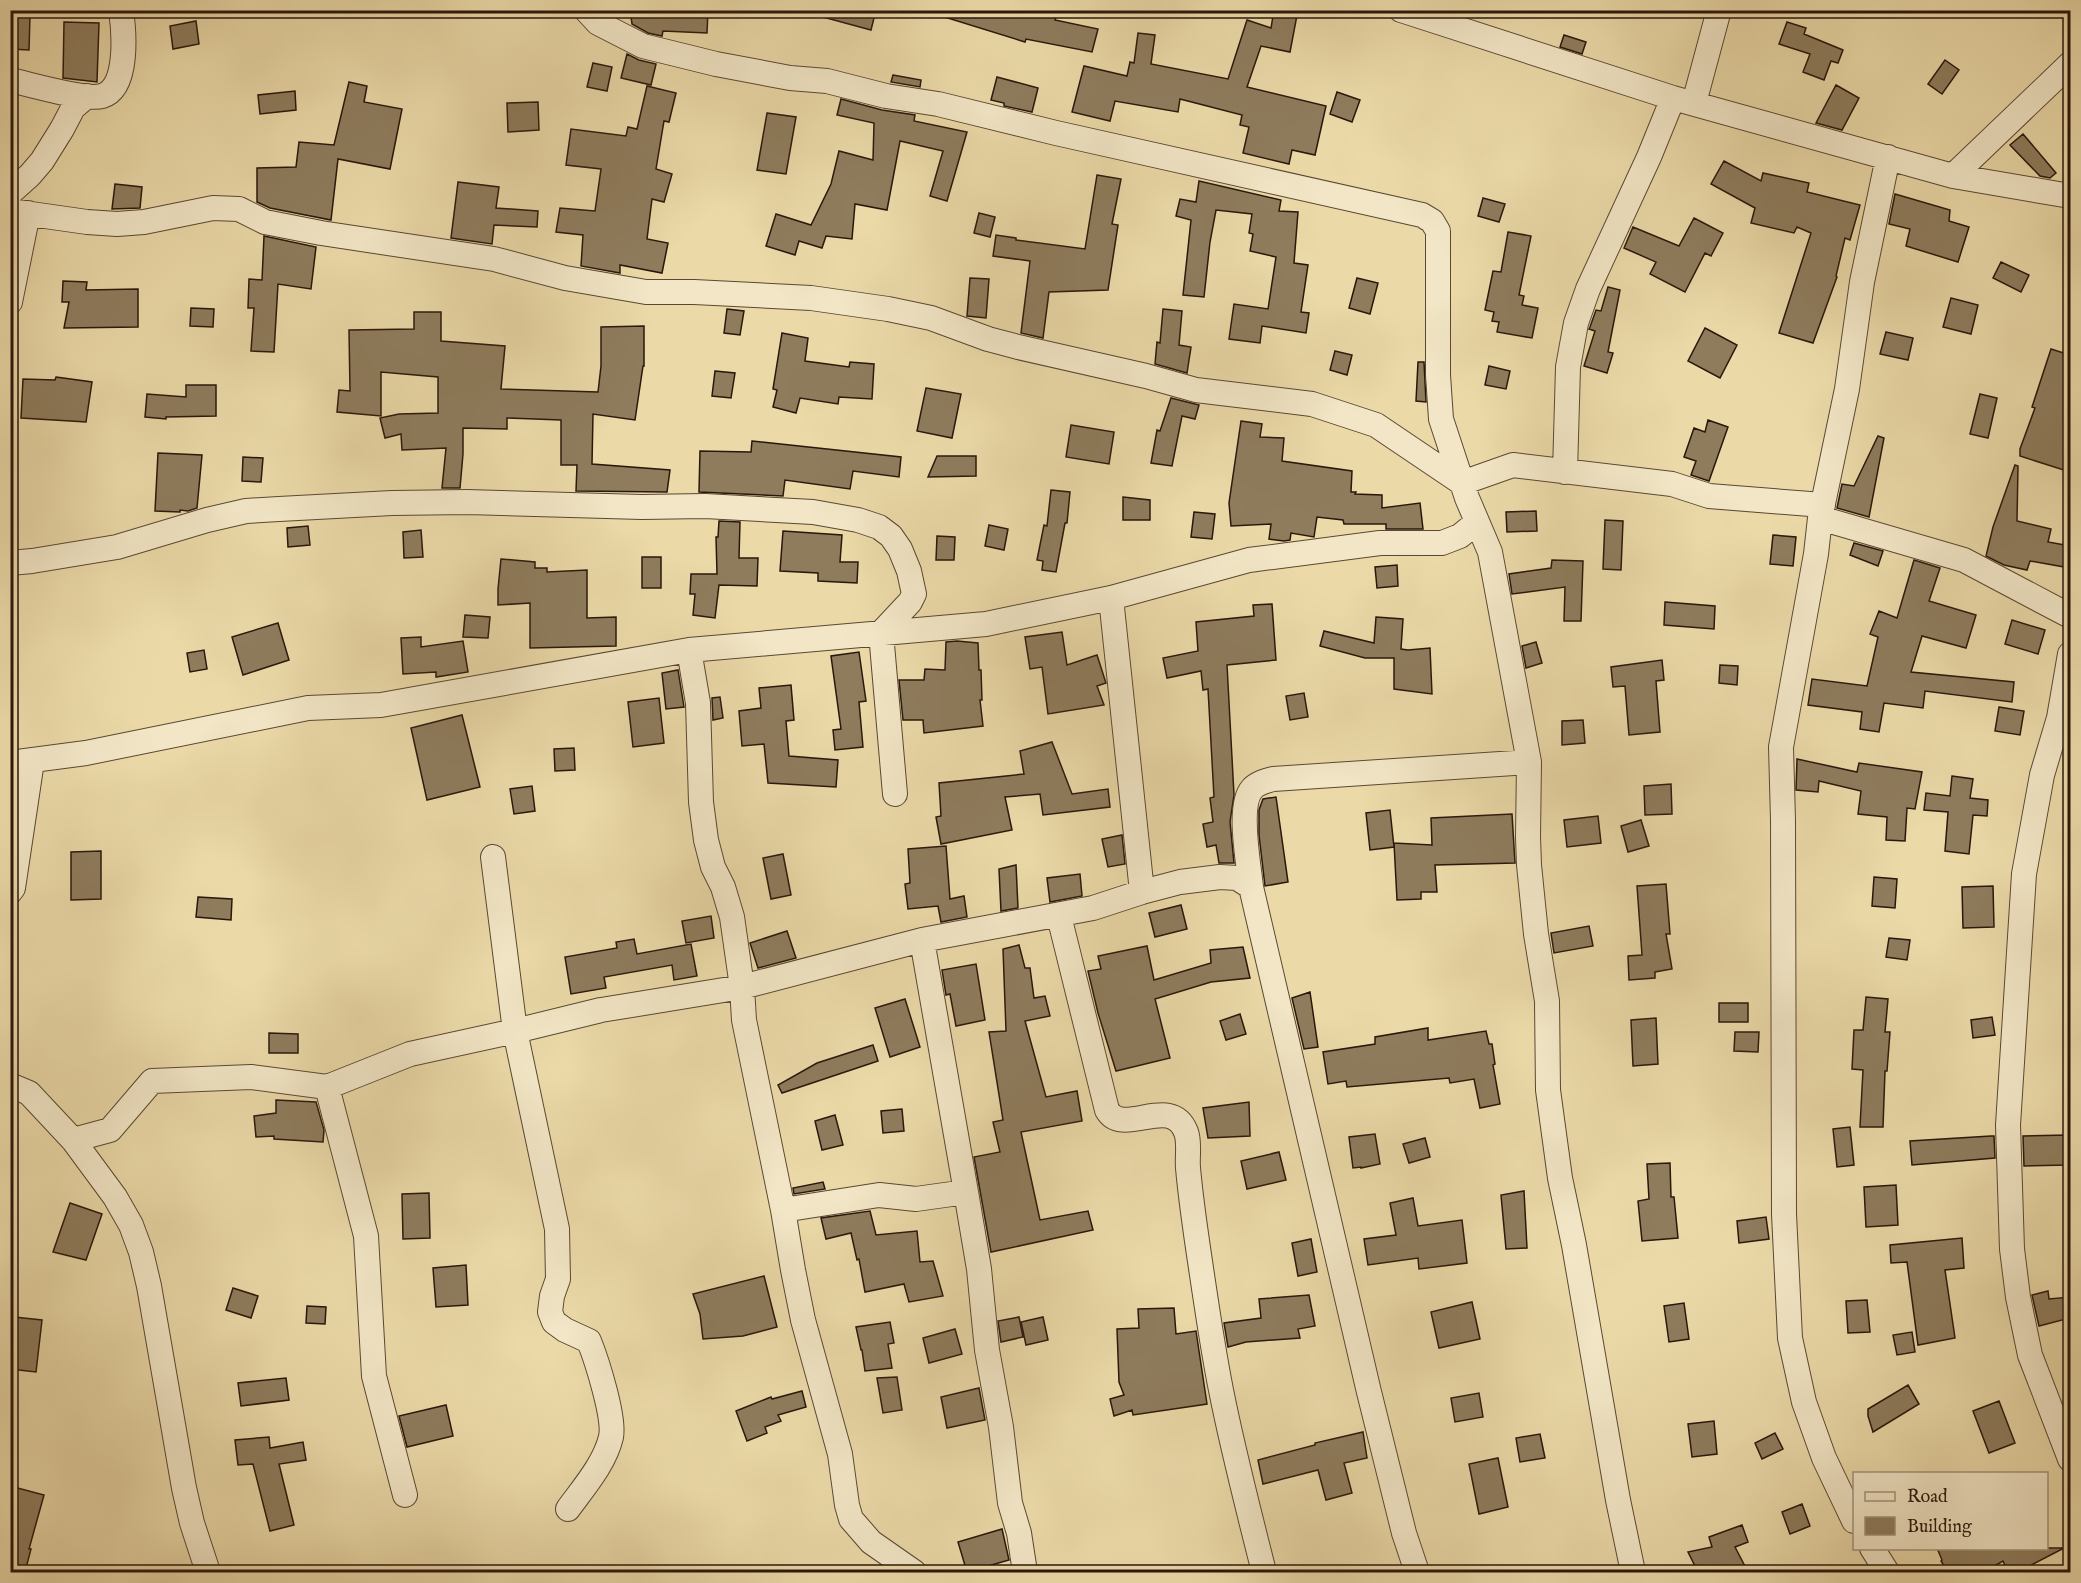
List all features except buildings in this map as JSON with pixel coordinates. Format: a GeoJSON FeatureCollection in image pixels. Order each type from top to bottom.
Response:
{"type":"FeatureCollection","features":[{"type":"Feature","properties":{"kind":"street"},"geometry":{"type":"LineString","coordinates":[[10,80],[87,96],[102,96],[115,84],[124,55],[125,37],[121,10]]}},
{"type":"Feature","properties":{"kind":"street"},"geometry":{"type":"LineString","coordinates":[[586,10],[598,23],[643,45],[716,64],[790,78],[827,81],[886,96],[938,104],[1056,133],[1422,214],[1432,221],[1438,231],[1437,375],[1442,419],[1462,483],[1490,552],[1530,762],[1529,865],[1536,934],[1547,1000],[1548,1090],[1560,1178],[1633,1572]]}},
{"type":"Feature","properties":{"kind":"street"},"geometry":{"type":"LineString","coordinates":[[1401,10],[1683,101],[1953,176],[2070,196]]}},
{"type":"Feature","properties":{"kind":"street"},"geometry":{"type":"LineString","coordinates":[[1565,472],[1568,367],[1576,322],[1588,289],[1649,157],[1683,101],[1719,10]]}},
{"type":"Feature","properties":{"kind":"street"},"geometry":{"type":"LineString","coordinates":[[1953,176],[2070,64]]}},
{"type":"Feature","properties":{"kind":"street"},"geometry":{"type":"LineString","coordinates":[[10,193],[42,161],[73,108],[87,96]]}},
{"type":"Feature","properties":{"kind":"street"},"geometry":{"type":"LineString","coordinates":[[1853,1519],[1824,1458],[1804,1402],[1790,1338],[1784,1214],[1781,747],[1816,554],[1821,512],[1847,388],[1862,282],[1888,157]]}},
{"type":"Feature","properties":{"kind":"street"},"geometry":{"type":"LineString","coordinates":[[10,302],[19,212],[117,224],[144,222],[213,208],[239,209],[265,222],[321,233],[494,259],[565,278],[646,292],[811,298],[888,309],[931,318],[988,339],[1196,390],[1312,405],[1376,425],[1462,483]]}},
{"type":"Feature","properties":{"kind":"street"},"geometry":{"type":"LineString","coordinates":[[1462,483],[1514,465],[1672,484],[1709,496],[1821,512],[1964,560],[2070,616]]}},
{"type":"Feature","properties":{"kind":"street"},"geometry":{"type":"LineString","coordinates":[[10,563],[117,548],[207,520],[246,512],[290,508],[467,502],[642,507],[705,506],[813,512],[858,520],[879,527],[891,536],[900,549],[909,571],[914,594],[910,602],[881,633],[895,794]]}},
{"type":"Feature","properties":{"kind":"street"},"geometry":{"type":"LineString","coordinates":[[10,892],[13,888],[21,762],[86,753],[308,708],[381,705],[689,650],[986,624],[1111,598],[1249,560],[1380,543],[1442,543],[1460,536],[1477,522]]}},
{"type":"Feature","properties":{"kind":"street"},"geometry":{"type":"LineString","coordinates":[[1111,598],[1142,892]]}},
{"type":"Feature","properties":{"kind":"street"},"geometry":{"type":"LineString","coordinates":[[689,650],[698,703],[701,802],[706,840],[713,867],[723,887],[732,917],[742,987],[744,1020],[803,1320],[840,1454],[851,1518],[871,1542],[914,1572]]}},
{"type":"Feature","properties":{"kind":"street"},"geometry":{"type":"LineString","coordinates":[[2070,654],[2059,718],[2042,775],[2024,874],[2008,1125],[2012,1249],[2018,1297],[2030,1355],[2070,1459]]}},
{"type":"Feature","properties":{"kind":"street"},"geometry":{"type":"LineString","coordinates":[[1417,1572],[1404,1533],[1369,1392],[1251,887],[1245,810],[1252,789],[1273,779],[1530,762]]}},
{"type":"Feature","properties":{"kind":"street"},"geometry":{"type":"LineString","coordinates":[[493,857],[515,1031],[557,1229],[558,1279],[552,1296],[550,1312],[554,1322],[589,1341],[610,1418],[611,1435],[606,1450],[593,1474],[568,1509]]}},
{"type":"Feature","properties":{"kind":"street"},"geometry":{"type":"LineString","coordinates":[[73,1140],[110,1130],[152,1081],[251,1077],[327,1087],[410,1054],[601,1010],[742,987],[922,940],[1093,908],[1180,882],[1220,877],[1237,878],[1251,887]]}},
{"type":"Feature","properties":{"kind":"street"},"geometry":{"type":"LineString","coordinates":[[1059,916],[1107,1110],[1110,1115],[1122,1120],[1169,1116],[1177,1119],[1187,1133],[1188,1168],[1199,1255],[1221,1390],[1264,1572]]}},
{"type":"Feature","properties":{"kind":"street"},"geometry":{"type":"LineString","coordinates":[[922,940],[979,1269],[987,1350],[1001,1427],[1010,1503],[1019,1533],[1025,1572]]}},
{"type":"Feature","properties":{"kind":"street"},"geometry":{"type":"LineString","coordinates":[[10,1085],[28,1093],[73,1140],[115,1197],[131,1225],[141,1252],[149,1286],[184,1488],[192,1523],[208,1572]]}},
{"type":"Feature","properties":{"kind":"street"},"geometry":{"type":"LineString","coordinates":[[327,1087],[366,1236],[374,1376],[405,1495]]}},
{"type":"Feature","properties":{"kind":"street"},"geometry":{"type":"LineString","coordinates":[[783,1210],[879,1195],[916,1199],[966,1192]]}},
{"type":"Feature","properties":{"kind":"street"},"geometry":{"type":"LineString","coordinates":[[1873,1550],[1887,1572]]}}]}
